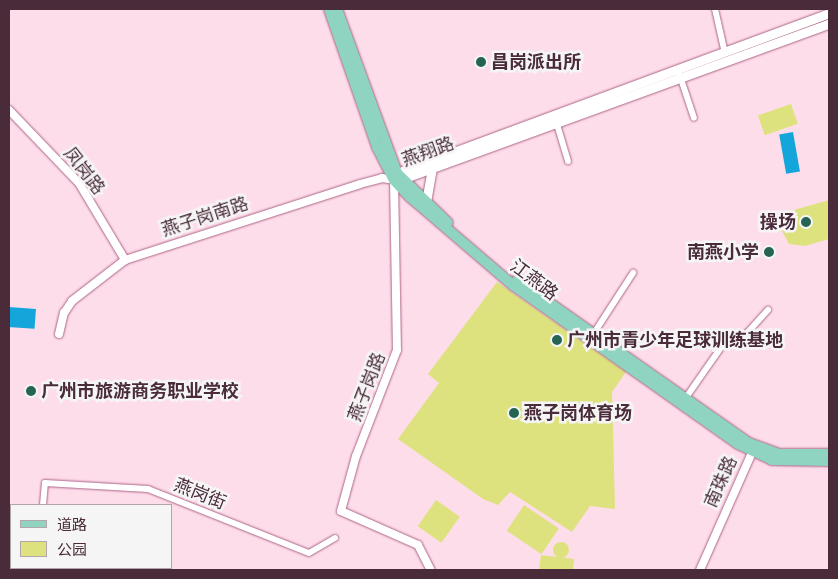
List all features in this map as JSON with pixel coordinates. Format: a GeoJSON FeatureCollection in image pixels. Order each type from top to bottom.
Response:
{"type":"FeatureCollection","features":[{"type":"Feature","properties":{"kind":"main road","name":"江燕路"},"geometry":{"type":"LineString","coordinates":[[329,9],[377,147],[398,177],[521,291],[754,451],[780,462],[829,461]]}},
{"type":"Feature","properties":{"kind":"main road","name":"江燕路"},"geometry":{"type":"LineString","coordinates":[[337,9],[398,177],[498,266],[594,333],[754,451],[779,454],[829,454]]}},
{"type":"Feature","properties":{"kind":"main road","name":"燕翔路"},"geometry":{"type":"LineString","coordinates":[[398,177],[429,158],[829,13]]}},
{"type":"Feature","properties":{"kind":"main road","name":"燕翔路"},"geometry":{"type":"LineString","coordinates":[[398,177],[432,168],[680,76],[829,24]]}},
{"type":"Feature","properties":{"kind":"main road"},"geometry":{"type":"LineString","coordinates":[[426,202],[432,168]]}},
{"type":"Feature","properties":{"kind":"street"},"geometry":{"type":"LineString","coordinates":[[715,9],[724,50]]}},
{"type":"Feature","properties":{"kind":"street"},"geometry":{"type":"LineString","coordinates":[[680,76],[694,118]]}},
{"type":"Feature","properties":{"kind":"street","name":"凤岗路"},"geometry":{"type":"LineString","coordinates":[[9,110],[79,183],[125,260]]}},
{"type":"Feature","properties":{"kind":"street"},"geometry":{"type":"LineString","coordinates":[[556,121],[568,162]]}},
{"type":"Feature","properties":{"kind":"street"},"geometry":{"type":"LineString","coordinates":[[429,158],[432,168]]}},
{"type":"Feature","properties":{"kind":"street","name":"燕子岗南路"},"geometry":{"type":"LineString","coordinates":[[60,334],[64,313],[72,301],[125,260],[360,184],[382,178],[398,177]]}},
{"type":"Feature","properties":{"kind":"street","name":"燕子岗路"},"geometry":{"type":"LineString","coordinates":[[398,177],[397,350],[356,456],[341,511],[418,545],[431,570]]}},
{"type":"Feature","properties":{"kind":"street"},"geometry":{"type":"LineString","coordinates":[[594,333],[633,273]]}},
{"type":"Feature","properties":{"kind":"street"},"geometry":{"type":"LineString","coordinates":[[685,399],[722,346],[748,332],[768,310]]}},
{"type":"Feature","properties":{"kind":"street","name":"南珠路"},"geometry":{"type":"LineString","coordinates":[[700,570],[754,451]]}},
{"type":"Feature","properties":{"kind":"street","name":"南珠路"},"geometry":{"type":"LineString","coordinates":[[705,570],[754,451]]}},
{"type":"Feature","properties":{"kind":"street","name":"燕岗街"},"geometry":{"type":"LineString","coordinates":[[43,504],[45,483],[148,489],[309,552],[335,538]]}},
{"type":"Feature","properties":{"kind":"green space"},"geometry":{"type":"Polygon","coordinates":[[[791,104],[798,124],[765,135],[758,115],[791,104]]]}},
{"type":"Feature","properties":{"kind":"green space","name":"操场"},"geometry":{"type":"Polygon","coordinates":[[[829,200],[829,239],[805,246],[789,244],[782,231],[784,219],[778,220],[776,215],[829,200]]]}},
{"type":"Feature","properties":{"kind":"green space","name":"燕子岗体育场"},"geometry":{"type":"Polygon","coordinates":[[[497,282],[626,372],[612,392],[615,509],[590,506],[572,532],[510,492],[498,505],[483,499],[398,439],[439,383],[428,374],[497,282]]]}},
{"type":"Feature","properties":{"kind":"green space"},"geometry":{"type":"Polygon","coordinates":[[[436,500],[460,517],[441,543],[418,526],[436,500]]]}},
{"type":"Feature","properties":{"kind":"green space"},"geometry":{"type":"Polygon","coordinates":[[[524,505],[559,528],[541,554],[507,531],[524,505]]]}},
{"type":"Feature","properties":{"kind":"green space"},"geometry":{"type":"Polygon","coordinates":[[[561,542],[567,544],[569,550],[567,556],[561,558],[555,556],[553,550],[555,544],[561,542]]]}},
{"type":"Feature","properties":{"kind":"green space"},"geometry":{"type":"Polygon","coordinates":[[[541,555],[574,559],[573,570],[539,570],[541,555]]]}},
{"type":"Feature","properties":{"kind":"water"},"geometry":{"type":"Polygon","coordinates":[[[793,132],[800,171],[786,174],[779,134],[793,132]]]}},
{"type":"Feature","properties":{"kind":"water"},"geometry":{"type":"Polygon","coordinates":[[[9,307],[36,309],[35,329],[9,327],[9,307]]]}},
{"type":"Feature","properties":{"kind":"place","name":"昌岗派出所"},"geometry":{"type":"Point","coordinates":[481,62]}},
{"type":"Feature","properties":{"kind":"place","name":"操场"},"geometry":{"type":"Point","coordinates":[806,222]}},
{"type":"Feature","properties":{"kind":"place","name":"南燕小学"},"geometry":{"type":"Point","coordinates":[769,252]}},
{"type":"Feature","properties":{"kind":"place","name":"广州市青少年足球训练基地"},"geometry":{"type":"Point","coordinates":[557,340]}},
{"type":"Feature","properties":{"kind":"place","name":"广州市旅游商务职业学校"},"geometry":{"type":"Point","coordinates":[31,391]}},
{"type":"Feature","properties":{"kind":"place","name":"燕子岗体育场"},"geometry":{"type":"Point","coordinates":[514,413]}}]}
